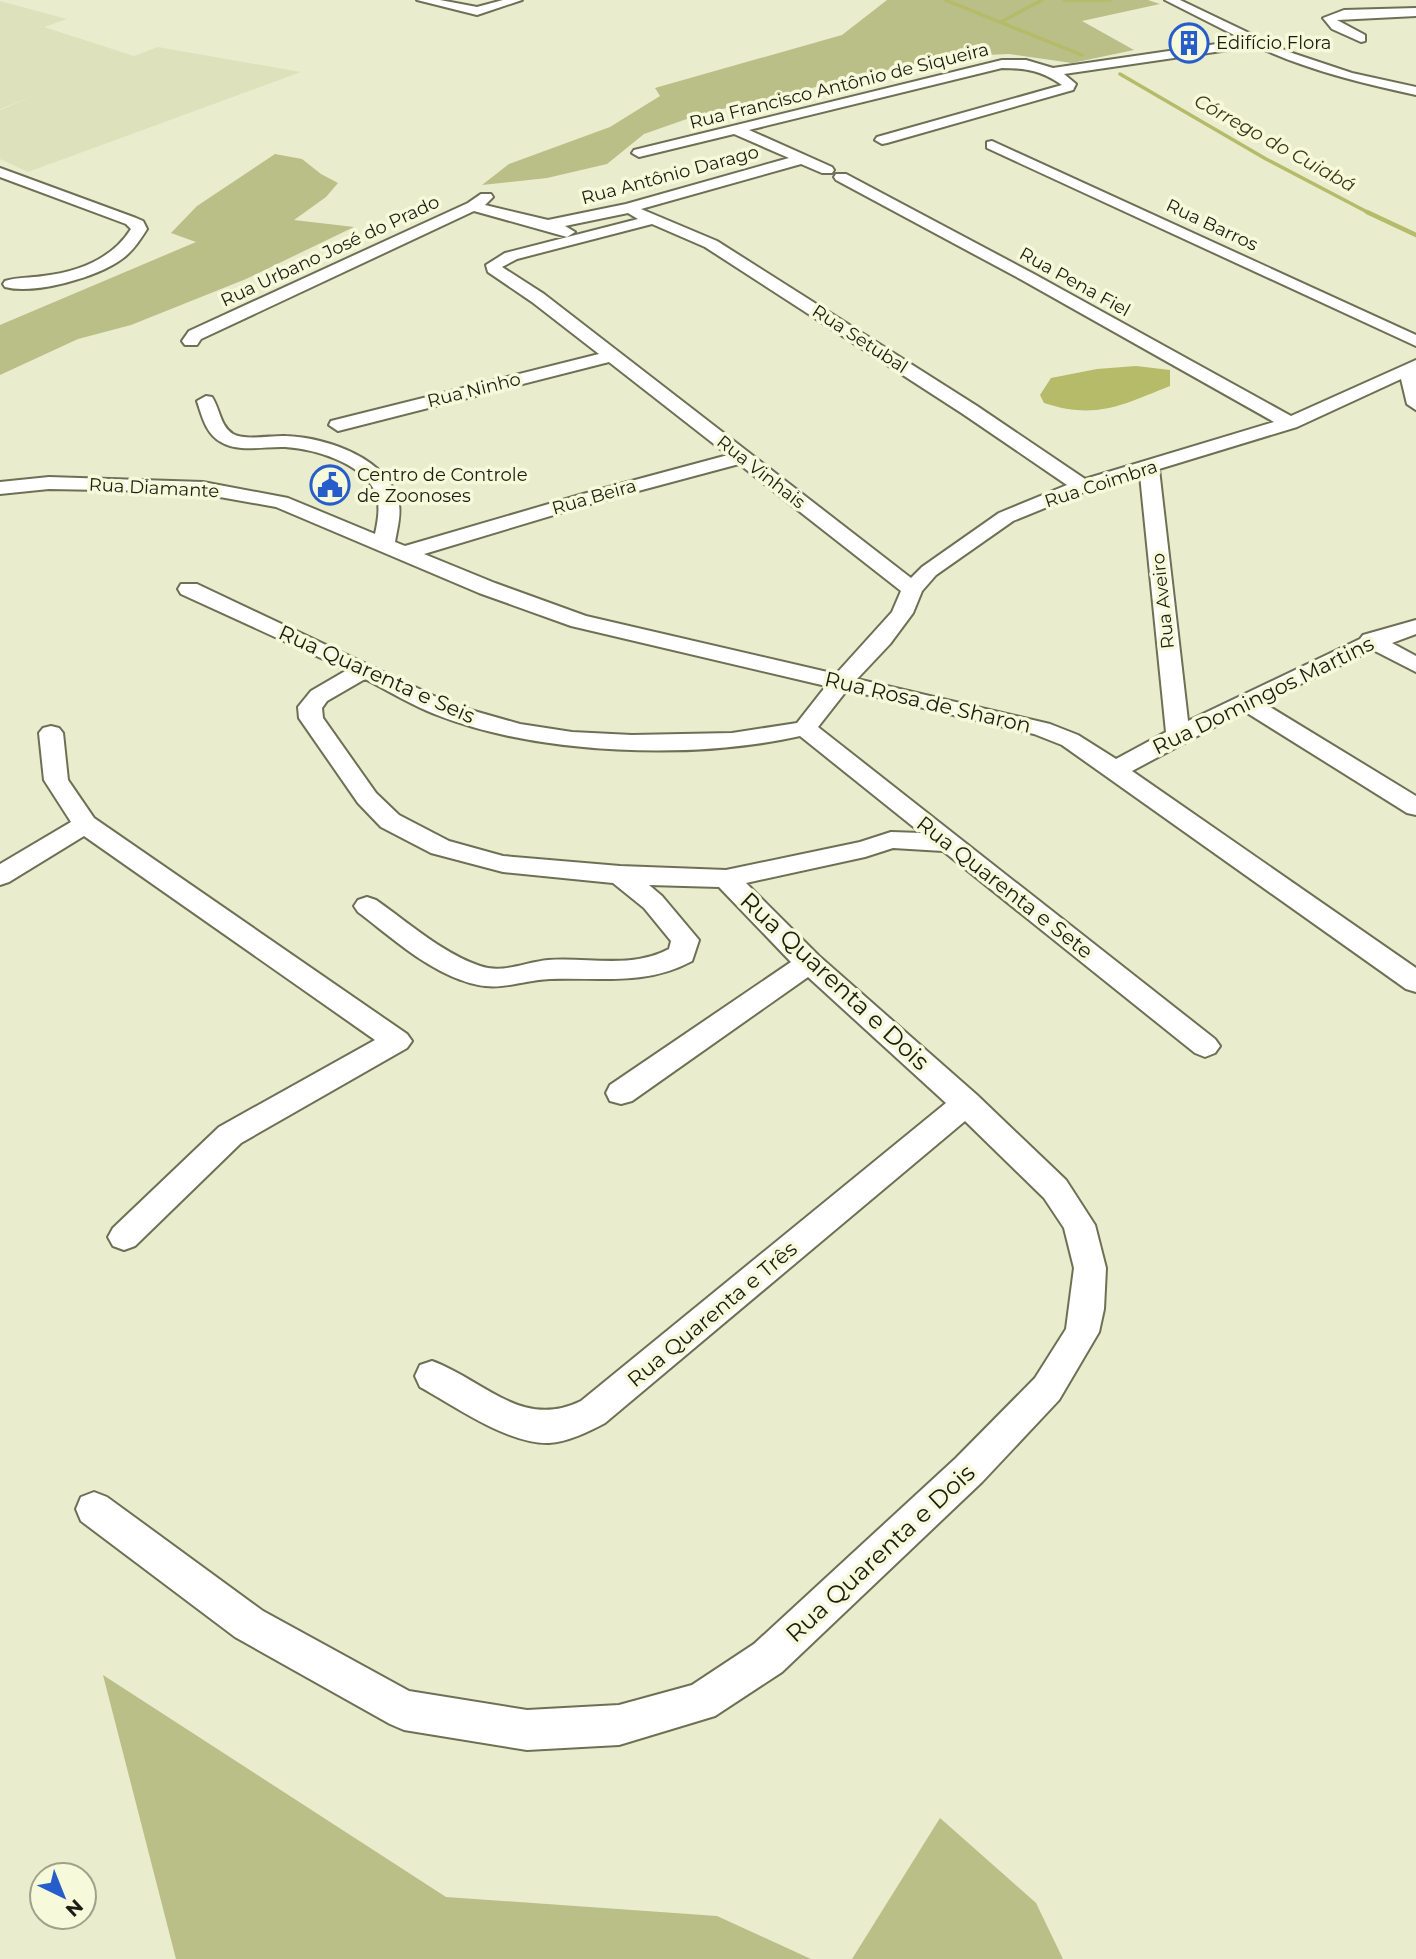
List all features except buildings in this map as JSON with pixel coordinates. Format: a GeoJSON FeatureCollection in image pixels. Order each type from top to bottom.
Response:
{"type":"FeatureCollection","features":[{"type":"Feature","properties":{"kind":"street"},"geometry":{"type":"LineString","coordinates":[[423,0],[477,10],[516,0]]}},
{"type":"Feature","properties":{"kind":"street"},"geometry":{"type":"LineString","coordinates":[[1171,0],[1255,42],[1349,76],[1416,91]]}},
{"type":"Feature","properties":{"kind":"street"},"geometry":{"type":"LineString","coordinates":[[1361,38],[1336,26],[1329,18],[1344,14],[1416,12]]}},
{"type":"Feature","properties":{"kind":"street","name":"Rua Francisco Antônio de Siqueira"},"geometry":{"type":"LineString","coordinates":[[639,153],[986,67],[1014,63],[1053,72],[1255,42]]}},
{"type":"Feature","properties":{"kind":"street"},"geometry":{"type":"LineString","coordinates":[[882,140],[1069,87],[1066,79],[1053,72]]}},
{"type":"Feature","properties":{"kind":"street","name":"Rua Pena Fiel"},"geometry":{"type":"LineString","coordinates":[[737,130],[834,174],[1028,277],[1290,424]]}},
{"type":"Feature","properties":{"kind":"street","name":"Rua Barros"},"geometry":{"type":"LineString","coordinates":[[992,145],[1416,341]]}},
{"type":"Feature","properties":{"kind":"street","name":"Rua Antônio Darago"},"geometry":{"type":"LineString","coordinates":[[550,224],[628,208],[799,160]]}},
{"type":"Feature","properties":{"kind":"street"},"geometry":{"type":"LineString","coordinates":[[0,172],[131,220],[138,224],[139,229],[119,253],[94,267],[55,280],[11,284]]}},
{"type":"Feature","properties":{"kind":"street","name":"Rua Urbano José do Prado"},"geometry":{"type":"LineString","coordinates":[[191,341],[195,335],[267,299],[479,202],[517,219],[550,224]]}},
{"type":"Feature","properties":{"kind":"street","name":"Rua Setubal"},"geometry":{"type":"LineString","coordinates":[[628,208],[711,244],[971,410],[1082,486]]}},
{"type":"Feature","properties":{"kind":"street"},"geometry":{"type":"LineString","coordinates":[[550,224],[579,238],[651,220]]}},
{"type":"Feature","properties":{"kind":"street","name":"Rua Vinhais"},"geometry":{"type":"LineString","coordinates":[[579,238],[499,261],[494,265],[494,269],[538,298],[912,589]]}},
{"type":"Feature","properties":{"kind":"street","name":"Rua Ninho"},"geometry":{"type":"LineString","coordinates":[[338,425],[610,356]]}},
{"type":"Feature","properties":{"kind":"street"},"geometry":{"type":"LineString","coordinates":[[1411,367],[1416,404]]}},
{"type":"Feature","properties":{"kind":"street","name":"Rua Coimbra"},"geometry":{"type":"LineString","coordinates":[[842,681],[889,631],[902,613],[912,589],[929,571],[1006,517],[1082,486],[1290,424],[1411,367]]}},
{"type":"Feature","properties":{"kind":"street"},"geometry":{"type":"LineString","coordinates":[[206,401],[216,429],[225,439],[236,442],[304,443],[325,449],[373,475],[383,487],[389,505],[394,548]]}},
{"type":"Feature","properties":{"kind":"street","name":"Rua Beira"},"geometry":{"type":"LineString","coordinates":[[394,548],[743,457]]}},
{"type":"Feature","properties":{"kind":"street","name":"Rua Aveiro"},"geometry":{"type":"LineString","coordinates":[[1149,468],[1178,734]]}},
{"type":"Feature","properties":{"kind":"street","name":"Rua Diamante"},"geometry":{"type":"LineString","coordinates":[[0,488],[49,483],[203,488],[281,502],[394,548]]}},
{"type":"Feature","properties":{"kind":"street","name":"Rua Rosa de Sharon"},"geometry":{"type":"LineString","coordinates":[[394,548],[487,588],[579,621],[1042,729],[1070,740],[1416,982]]}},
{"type":"Feature","properties":{"kind":"street","name":"Rua Quarenta e Seis"},"geometry":{"type":"LineString","coordinates":[[189,589],[466,718],[518,731],[572,739],[632,743],[732,740],[805,728]]}},
{"type":"Feature","properties":{"kind":"street","name":"Rua Domingos Martins"},"geometry":{"type":"LineString","coordinates":[[1114,771],[1178,734],[1371,640],[1416,626]]}},
{"type":"Feature","properties":{"kind":"street"},"geometry":{"type":"LineString","coordinates":[[1371,640],[1416,665]]}},
{"type":"Feature","properties":{"kind":"street"},"geometry":{"type":"LineString","coordinates":[[365,670],[319,696],[310,707],[311,718],[367,799],[390,821],[440,847],[503,864],[620,875],[726,879],[865,849],[891,840],[949,843]]}},
{"type":"Feature","properties":{"kind":"street"},"geometry":{"type":"LineString","coordinates":[[805,728],[842,681]]}},
{"type":"Feature","properties":{"kind":"street"},"geometry":{"type":"LineString","coordinates":[[1244,701],[1416,807]]}},
{"type":"Feature","properties":{"kind":"street","name":"Rua Quarenta e Sete"},"geometry":{"type":"LineString","coordinates":[[805,728],[1205,1046]]}},
{"type":"Feature","properties":{"kind":"street"},"geometry":{"type":"LineString","coordinates":[[51,733],[56,780],[85,824],[397,1041],[230,1135],[124,1237]]}},
{"type":"Feature","properties":{"kind":"street"},"geometry":{"type":"LineString","coordinates":[[891,840],[896,829],[893,799]]}},
{"type":"Feature","properties":{"kind":"street"},"geometry":{"type":"LineString","coordinates":[[0,876],[85,824]]}},
{"type":"Feature","properties":{"kind":"street"},"geometry":{"type":"LineString","coordinates":[[368,906],[440,957],[488,978],[561,969],[641,970],[668,964],[682,954],[685,940],[653,902],[620,875]]}},
{"type":"Feature","properties":{"kind":"street","name":"Rua Quarenta e Dois"},"geometry":{"type":"LineString","coordinates":[[94,1509],[249,1623],[404,1710],[527,1730],[619,1725],[701,1702],[768,1658],[969,1470],[1047,1389],[1082,1332],[1087,1309],[1090,1268],[1079,1226],[1055,1189],[966,1102],[810,963],[726,879]]}},
{"type":"Feature","properties":{"kind":"street"},"geometry":{"type":"LineString","coordinates":[[621,1093],[810,963]]}},
{"type":"Feature","properties":{"kind":"street","name":"Rua Quarenta e Três"},"geometry":{"type":"LineString","coordinates":[[432,1376],[518,1421],[542,1427],[567,1424],[593,1412],[966,1102]]}},
{"type":"Feature","properties":{"kind":"shaded area"},"geometry":{"type":"Polygon","coordinates":[[[887,0],[1148,0],[1160,4],[1082,21],[1134,50],[1072,63],[1009,54],[943,57],[701,114],[644,134],[607,164],[547,178],[482,185],[509,164],[610,127],[660,96],[655,88],[842,35],[887,0]]]}},
{"type":"Feature","properties":{"kind":"shaded area"},"geometry":{"type":"Polygon","coordinates":[[[0,1],[67,19],[44,27],[134,56],[158,47],[301,72],[28,172],[0,159],[0,110],[34,96],[0,109],[0,1]]]}},
{"type":"Feature","properties":{"kind":"shaded area"},"geometry":{"type":"Polygon","coordinates":[[[275,154],[302,159],[338,183],[326,197],[294,220],[354,227],[246,279],[131,325],[78,339],[0,375],[0,325],[196,242],[171,233],[197,206],[275,154]]]}},
{"type":"Feature","properties":{"kind":"shaded area"},"geometry":{"type":"Polygon","coordinates":[[[1136,366],[1170,370],[1170,386],[1123,404],[1094,410],[1062,408],[1044,403],[1040,395],[1051,378],[1097,369],[1136,366]]]}},
{"type":"Feature","properties":{"kind":"shaded area"},"geometry":{"type":"Polygon","coordinates":[[[103,1675],[446,1897],[717,1916],[811,1959],[176,1959],[103,1675]]]}},
{"type":"Feature","properties":{"kind":"shaded area"},"geometry":{"type":"Polygon","coordinates":[[[940,1818],[1036,1903],[1063,1959],[852,1959],[940,1818]]]}},
{"type":"Feature","properties":{"kind":"waterway"},"geometry":{"type":"LineString","coordinates":[[945,0],[1082,55]]}},
{"type":"Feature","properties":{"kind":"waterway"},"geometry":{"type":"LineString","coordinates":[[1001,22],[1042,0]]}},
{"type":"Feature","properties":{"kind":"waterway"},"geometry":{"type":"LineString","coordinates":[[1064,0],[1110,0]]}},
{"type":"Feature","properties":{"kind":"waterway","name":"Córrego do Cuiabá"},"geometry":{"type":"LineString","coordinates":[[1120,74],[1266,159],[1369,213]]}},
{"type":"Feature","properties":{"kind":"waterway","name":"Córrego do Cuiabá"},"geometry":{"type":"LineString","coordinates":[[1369,213],[1416,235]]}},
{"type":"Feature","properties":{"kind":"place","name":"Edifício Flora"},"geometry":{"type":"Point","coordinates":[1189,43]}},
{"type":"Feature","properties":{"kind":"place","name":"Centro de Controle de Zoonoses"},"geometry":{"type":"Point","coordinates":[330,485]}}]}
